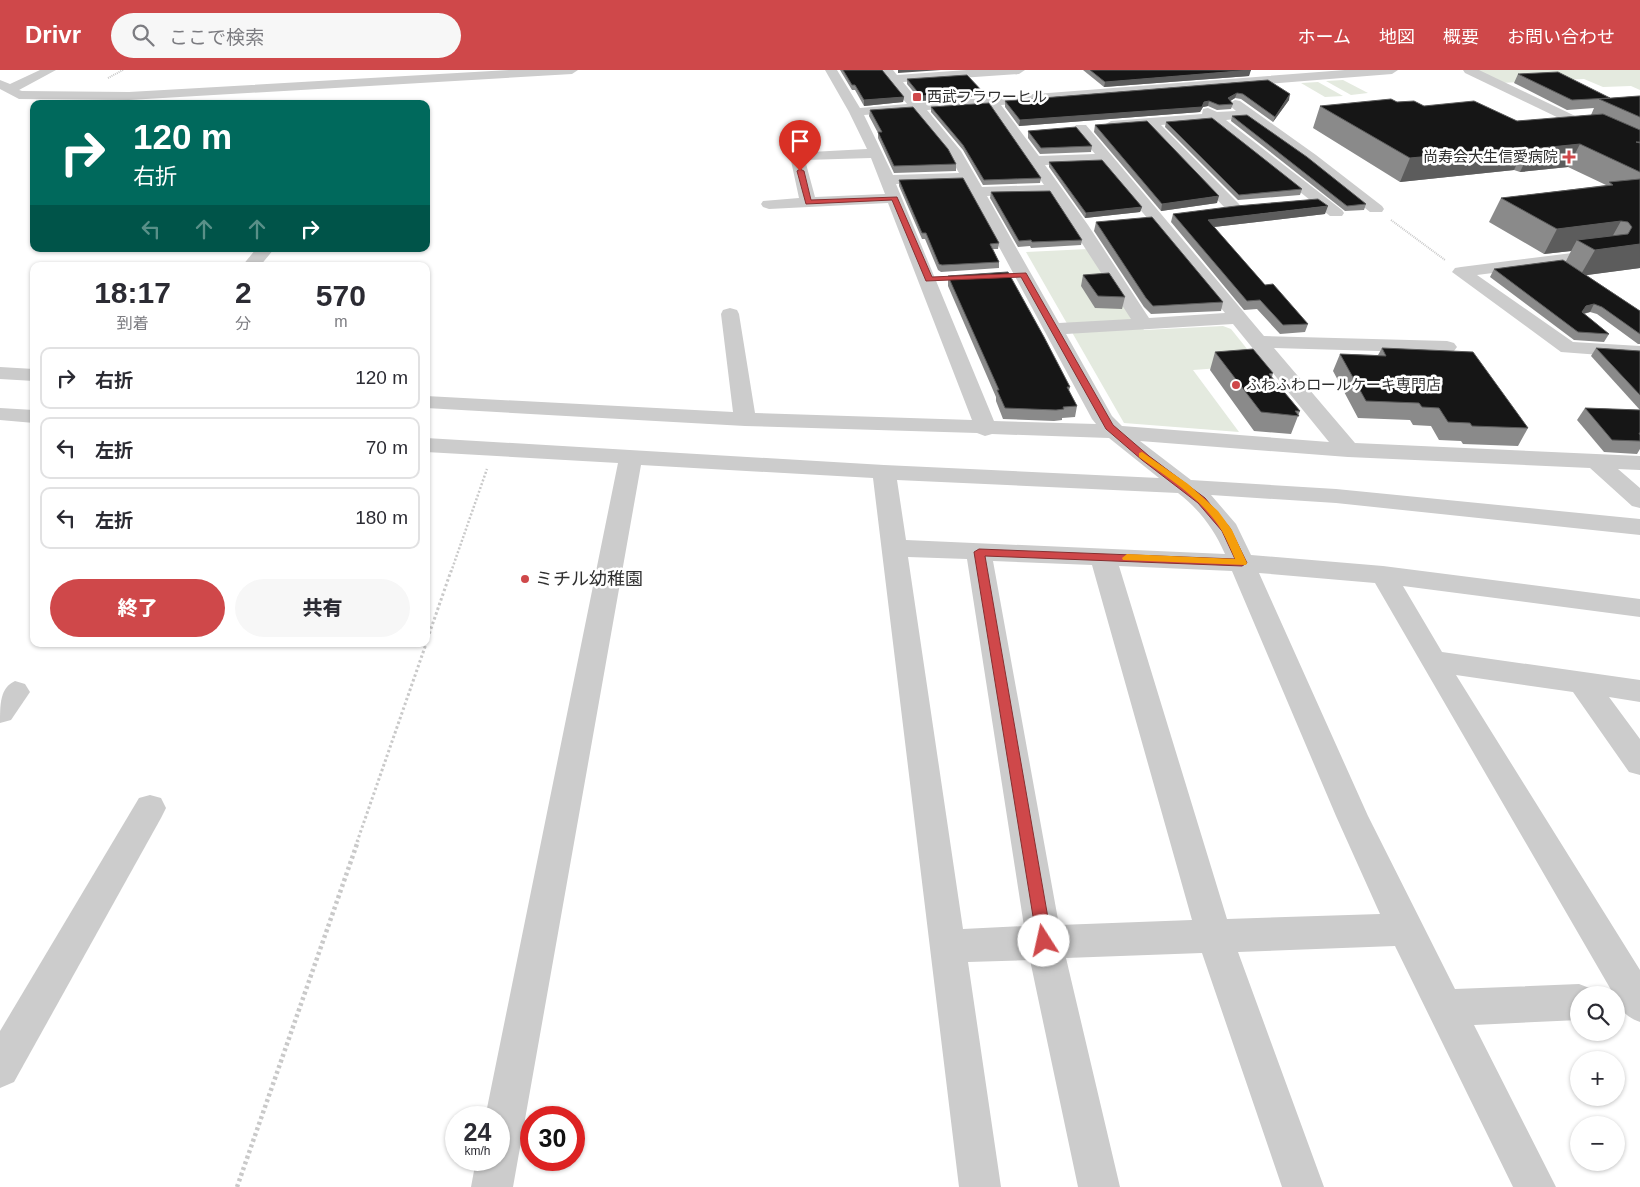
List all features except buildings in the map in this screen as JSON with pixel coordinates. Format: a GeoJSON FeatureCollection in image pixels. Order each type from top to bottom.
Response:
{"type":"FeatureCollection","features":[{"type":"Feature","properties":{"kind":"street"},"geometry":{"type":"LineString","coordinates":[[2,85],[27,70]]}},
{"type":"Feature","properties":{"kind":"street"},"geometry":{"type":"LineString","coordinates":[[2,85],[17,86],[50,70]]}},
{"type":"Feature","properties":{"kind":"street"},"geometry":{"type":"LineString","coordinates":[[2,85],[19,95],[129,96],[572,70]]}},
{"type":"Feature","properties":{"kind":"street"},"geometry":{"type":"LineString","coordinates":[[831,70],[856,112],[876,152],[929,280],[982,416],[985,429]]}},
{"type":"Feature","properties":{"kind":"street"},"geometry":{"type":"LineString","coordinates":[[890,75],[1019,70]]}},
{"type":"Feature","properties":{"kind":"street"},"geometry":{"type":"LineString","coordinates":[[1232,70],[1173,75],[1185,90],[1214,117],[1336,213]]}},
{"type":"Feature","properties":{"kind":"street"},"geometry":{"type":"LineString","coordinates":[[869,98],[872,103],[878,104],[997,107],[1185,90],[1209,84],[1315,73],[1392,70]]}},
{"type":"Feature","properties":{"kind":"street"},"geometry":{"type":"LineString","coordinates":[[1469,70],[1640,153]]}},
{"type":"Feature","properties":{"kind":"street"},"geometry":{"type":"LineString","coordinates":[[890,75],[947,142],[974,185],[1103,418],[1116,434],[1202,500],[1227,530],[1352,816],[1405,928],[1536,1187]]}},
{"type":"Feature","properties":{"kind":"street"},"geometry":{"type":"LineString","coordinates":[[1209,84],[1311,158],[1376,209]]}},
{"type":"Feature","properties":{"kind":"street"},"geometry":{"type":"LineString","coordinates":[[888,92],[916,105]]}},
{"type":"Feature","properties":{"kind":"street"},"geometry":{"type":"LineString","coordinates":[[856,112],[916,105]]}},
{"type":"Feature","properties":{"kind":"street"},"geometry":{"type":"LineString","coordinates":[[997,107],[1080,225],[1144,323]]}},
{"type":"Feature","properties":{"kind":"street"},"geometry":{"type":"LineString","coordinates":[[1063,129],[1249,114]]}},
{"type":"Feature","properties":{"kind":"street"},"geometry":{"type":"LineString","coordinates":[[1563,116],[1592,114]]}},
{"type":"Feature","properties":{"kind":"street"},"geometry":{"type":"LineString","coordinates":[[1150,122],[1233,207]]}},
{"type":"Feature","properties":{"kind":"street"},"geometry":{"type":"LineString","coordinates":[[1082,128],[1348,450]]}},
{"type":"Feature","properties":{"kind":"street"},"geometry":{"type":"LineString","coordinates":[[1015,132],[1034,131]]}},
{"type":"Feature","properties":{"kind":"street"},"geometry":{"type":"LineString","coordinates":[[1608,138],[1640,136]]}},
{"type":"Feature","properties":{"kind":"street"},"geometry":{"type":"LineString","coordinates":[[808,202],[797,156],[876,152]]}},
{"type":"Feature","properties":{"kind":"street"},"geometry":{"type":"LineString","coordinates":[[1035,161],[1106,158]]}},
{"type":"Feature","properties":{"kind":"street"},"geometry":{"type":"LineString","coordinates":[[886,180],[1055,189]]}},
{"type":"Feature","properties":{"kind":"street"},"geometry":{"type":"LineString","coordinates":[[769,204],[894,198]]}},
{"type":"Feature","properties":{"kind":"street"},"geometry":{"type":"LineString","coordinates":[[1301,202],[1320,200]]}},
{"type":"Feature","properties":{"kind":"street"},"geometry":{"type":"LineString","coordinates":[[1214,210],[1253,206]]}},
{"type":"Feature","properties":{"kind":"street"},"geometry":{"type":"LineString","coordinates":[[1138,220],[1176,215]]}},
{"type":"Feature","properties":{"kind":"street"},"geometry":{"type":"LineString","coordinates":[[1080,225],[1099,223]]}},
{"type":"Feature","properties":{"kind":"street"},"geometry":{"type":"LineString","coordinates":[[254,262],[263,252]]}},
{"type":"Feature","properties":{"kind":"street"},"geometry":{"type":"LineString","coordinates":[[1461,272],[1608,253]]}},
{"type":"Feature","properties":{"kind":"street"},"geometry":{"type":"LineString","coordinates":[[1461,272],[1568,348],[1638,355]]}},
{"type":"Feature","properties":{"kind":"street"},"geometry":{"type":"LineString","coordinates":[[1004,276],[1023,274]]}},
{"type":"Feature","properties":{"kind":"street"},"geometry":{"type":"LineString","coordinates":[[929,280],[948,279]]}},
{"type":"Feature","properties":{"kind":"street"},"geometry":{"type":"LineString","coordinates":[[730,314],[745,420]]}},
{"type":"Feature","properties":{"kind":"street"},"geometry":{"type":"LineString","coordinates":[[1054,328],[1238,318]]}},
{"type":"Feature","properties":{"kind":"street"},"geometry":{"type":"LineString","coordinates":[[1604,331],[1638,355]]}},
{"type":"Feature","properties":{"kind":"street"},"geometry":{"type":"LineString","coordinates":[[1258,342],[1447,347]]}},
{"type":"Feature","properties":{"kind":"street"},"geometry":{"type":"LineString","coordinates":[[0,372],[30,375]]}},
{"type":"Feature","properties":{"kind":"street"},"geometry":{"type":"LineString","coordinates":[[430,402],[745,420],[1116,434],[1348,450],[1640,463]]}},
{"type":"Feature","properties":{"kind":"street"},"geometry":{"type":"LineString","coordinates":[[2,416],[30,417]]}},
{"type":"Feature","properties":{"kind":"street"},"geometry":{"type":"LineString","coordinates":[[430,445],[884,472],[1185,486],[1336,496],[1640,527]]}},
{"type":"Feature","properties":{"kind":"street"},"geometry":{"type":"LineString","coordinates":[[508,1106],[631,457]]}},
{"type":"Feature","properties":{"kind":"street"},"geometry":{"type":"LineString","coordinates":[[1596,461],[1640,501]]}},
{"type":"Feature","properties":{"kind":"street"},"geometry":{"type":"LineString","coordinates":[[884,472],[980,1187]]}},
{"type":"Feature","properties":{"kind":"street"},"geometry":{"type":"LineString","coordinates":[[893,548],[1242,563],[1383,575],[1640,608]]}},
{"type":"Feature","properties":{"kind":"street"},"geometry":{"type":"LineString","coordinates":[[979,552],[1044,941],[1099,1187]]}},
{"type":"Feature","properties":{"kind":"street"},"geometry":{"type":"LineString","coordinates":[[1103,557],[1214,936],[1303,1187]]}},
{"type":"Feature","properties":{"kind":"street"},"geometry":{"type":"LineString","coordinates":[[1383,575],[1631,1001]]}},
{"type":"Feature","properties":{"kind":"street"},"geometry":{"type":"LineString","coordinates":[[1433,661],[1640,691]]}},
{"type":"Feature","properties":{"kind":"street"},"geometry":{"type":"LineString","coordinates":[[1582,683],[1640,763]]}},
{"type":"Feature","properties":{"kind":"street"},"geometry":{"type":"LineString","coordinates":[[0,1068],[150,808]]}},
{"type":"Feature","properties":{"kind":"street"},"geometry":{"type":"LineString","coordinates":[[947,946],[1405,928]]}},
{"type":"Feature","properties":{"kind":"street"},"geometry":{"type":"LineString","coordinates":[[1445,1008],[1570,1002]]}},
{"type":"Feature","properties":{"kind":"street"},"geometry":{"type":"LineString","coordinates":[[492,1187],[496,1171]]}},
{"type":"Feature","properties":{"kind":"path"},"geometry":{"type":"LineString","coordinates":[[1376,209],[1461,272]]}},
{"type":"Feature","properties":{"kind":"path"},"geometry":{"type":"LineString","coordinates":[[430,631],[493,449]]}},
{"type":"Feature","properties":{"kind":"path"},"geometry":{"type":"LineString","coordinates":[[237,1187],[425,647]]}},
{"type":"Feature","properties":{"kind":"shaded area"},"geometry":{"type":"Polygon","coordinates":[[[1474,70],[1640,70],[1640,90],[1631,86],[1603,87],[1584,79],[1500,83],[1474,70]]]}},
{"type":"Feature","properties":{"kind":"shaded area"},"geometry":{"type":"Polygon","coordinates":[[[1343,80],[1368,93],[1351,95],[1326,81],[1343,80]]]}},
{"type":"Feature","properties":{"kind":"shaded area"},"geometry":{"type":"Polygon","coordinates":[[[1318,82],[1343,96],[1325,97],[1301,83],[1318,82]]]}},
{"type":"Feature","properties":{"kind":"shaded area"},"geometry":{"type":"Polygon","coordinates":[[[1088,249],[1144,330],[1223,326],[1231,329],[1260,365],[1193,370],[1239,432],[1124,423],[1026,252],[1088,249]]]}},
{"type":"Feature","properties":{"kind":"slow traffic"},"geometry":{"type":"LineString","coordinates":[[1127,558],[1242,563],[1227,530],[1202,500],[1142,455]]}},
{"type":"Feature","properties":{"kind":"place","name":"西武フラワーヒル"},"geometry":{"type":"Point","coordinates":[917,97]}},
{"type":"Feature","properties":{"kind":"place","name":"尚寿会大生信愛病院"},"geometry":{"type":"Point","coordinates":[1569,157]}},
{"type":"Feature","properties":{"kind":"place","name":"ふわふわロールケーキ専門店"},"geometry":{"type":"Point","coordinates":[1236,385]}},
{"type":"Feature","properties":{"kind":"place","name":"ミチル幼稚園"},"geometry":{"type":"Point","coordinates":[525,579]}},
{"type":"Feature","properties":{"kind":"route"},"geometry":{"type":"LineString","coordinates":[[800,171],[808,202],[894,198],[929,280],[1023,274],[1109,427],[1146,458],[1202,500],[1227,530],[1242,563],[979,552],[1044,941]]}}]}
